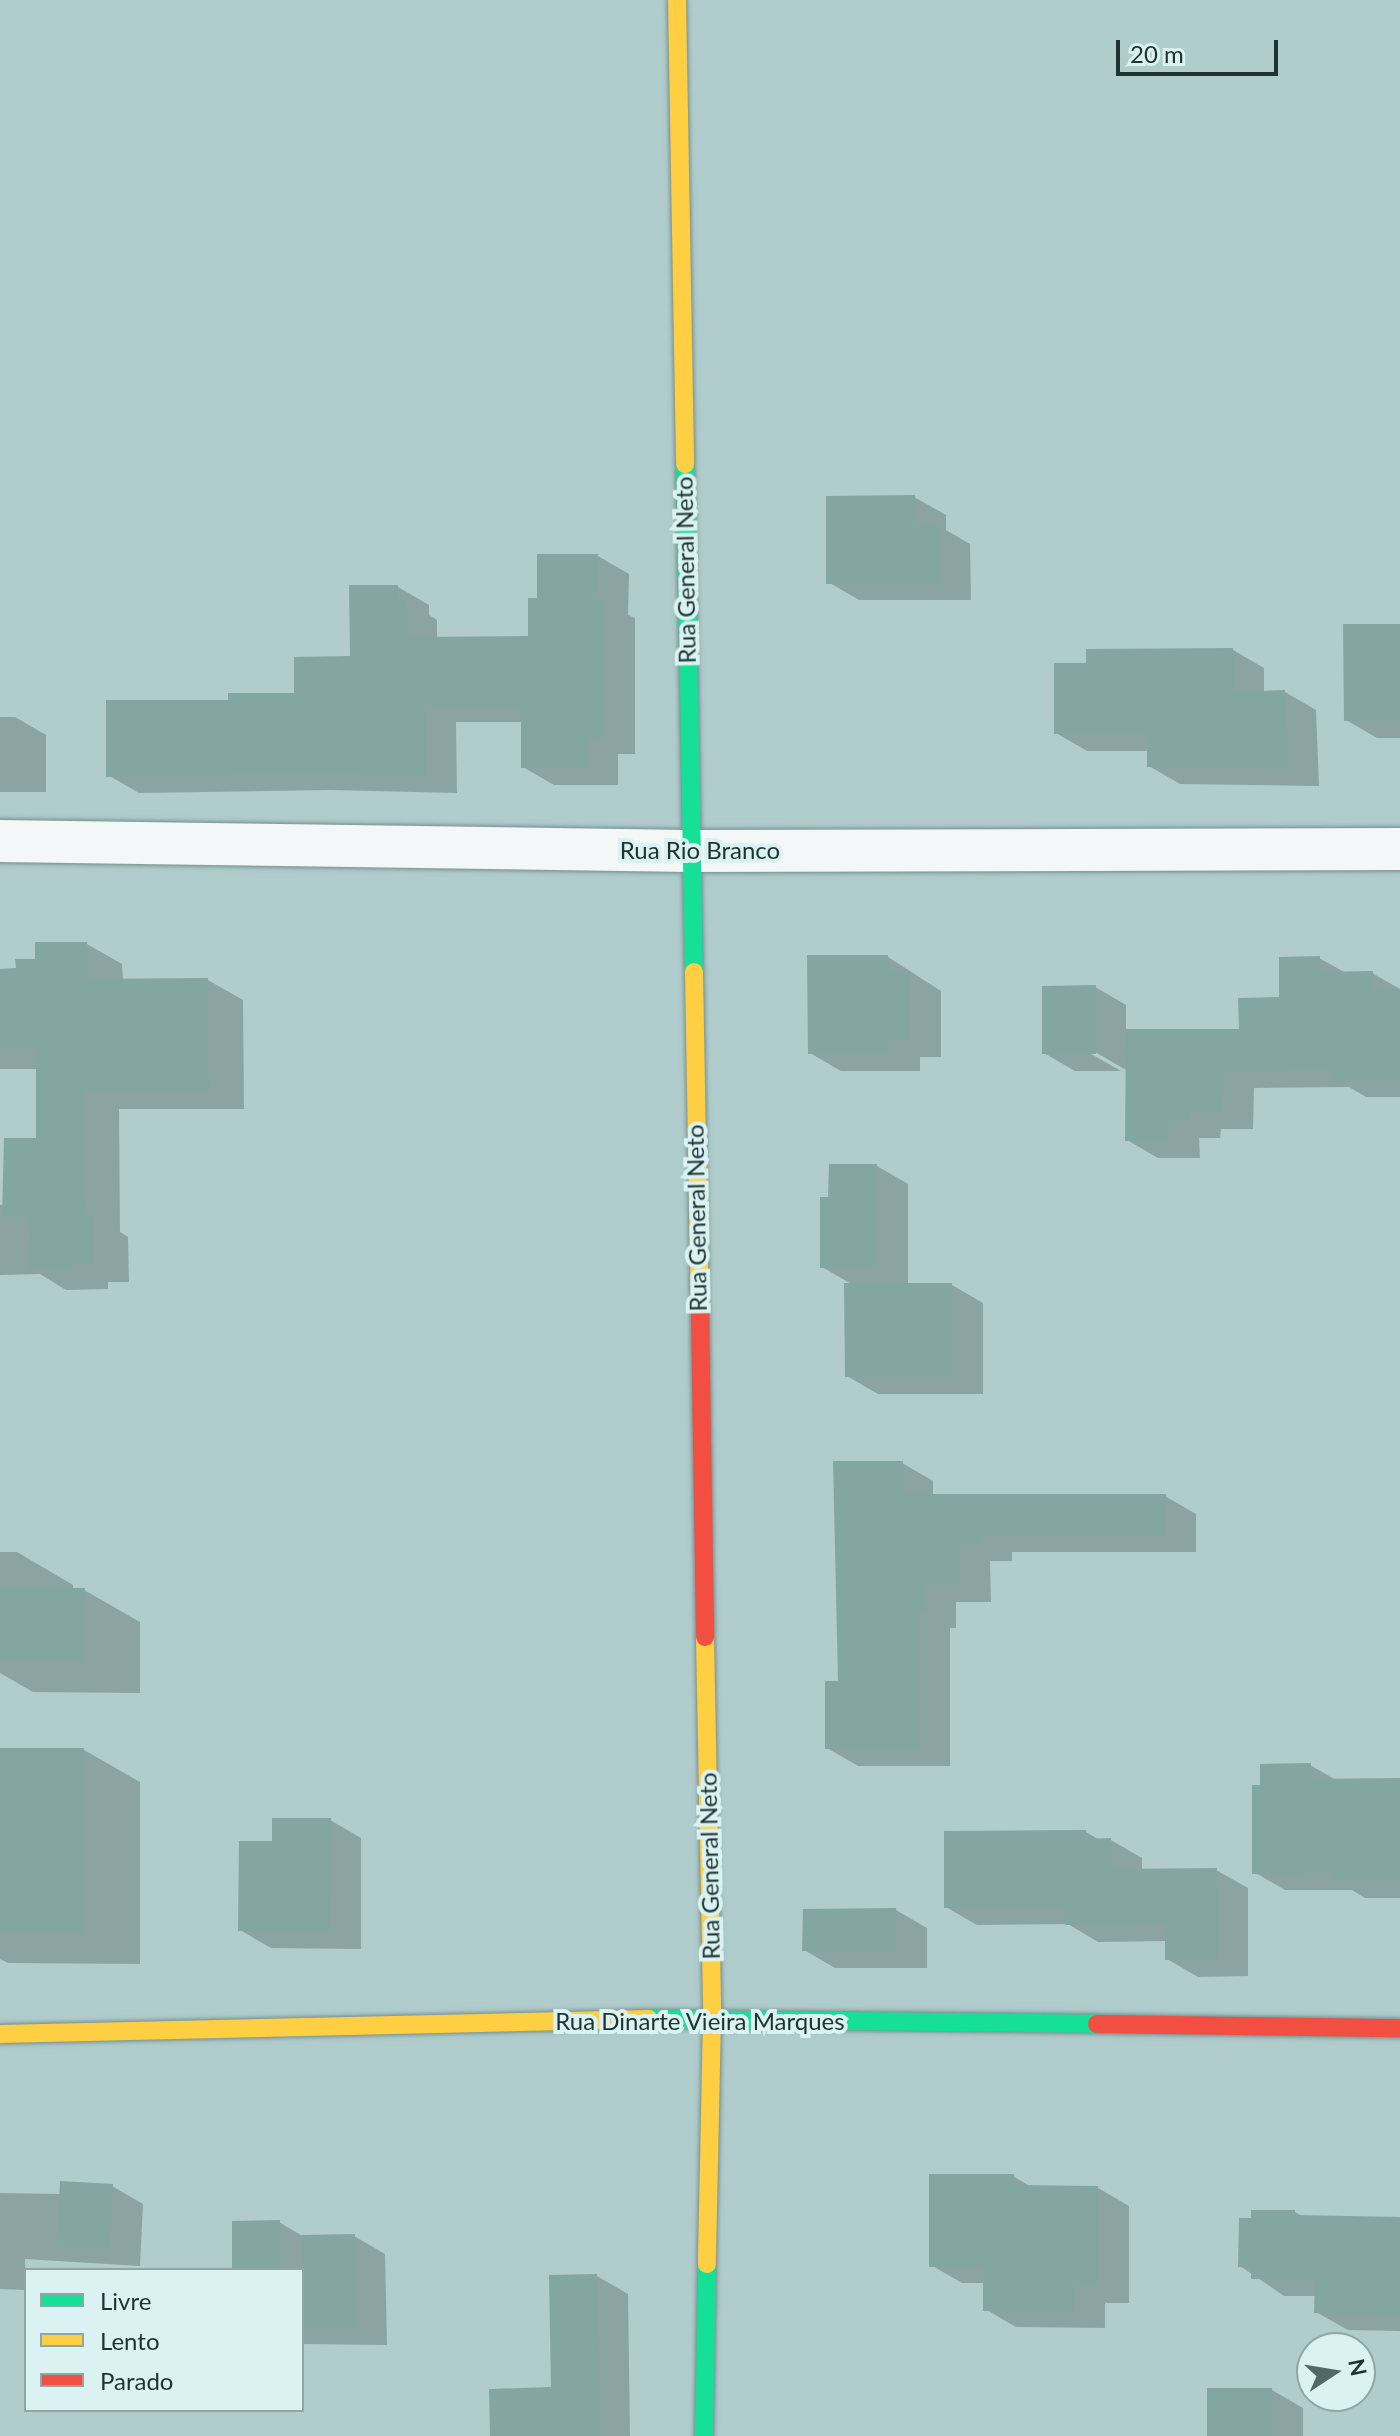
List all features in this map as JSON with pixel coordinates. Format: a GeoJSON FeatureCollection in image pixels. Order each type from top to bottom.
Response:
{"type":"FeatureCollection","features":[{"type":"Feature","properties":{"kind":"street","name":"Rua General Neto"},"geometry":{"type":"LineString","coordinates":[[677,0],[689,851],[712,2018],[704,2436]]}},
{"type":"Feature","properties":{"kind":"street","name":"Rua Rio Branco"},"geometry":{"type":"LineString","coordinates":[[0,841],[689,851],[1400,849]]}},
{"type":"Feature","properties":{"kind":"street","name":"Rua Dinarte Vieira Marques"},"geometry":{"type":"LineString","coordinates":[[0,2034],[712,2018],[1400,2028]]}},
{"type":"Feature","properties":{"kind":"building"},"geometry":{"type":"Polygon","coordinates":[[[915,495],[916,524],[940,524],[940,583],[826,584],[826,496],[915,495]]]}},
{"type":"Feature","properties":{"kind":"building"},"geometry":{"type":"Polygon","coordinates":[[[537,554],[598,554],[598,598],[604,598],[604,737],[588,738],[588,768],[521,768],[521,706],[425,706],[426,776],[298,773],[106,777],[106,700],[228,700],[228,693],[294,693],[294,657],[350,656],[349,585],[398,585],[398,600],[406,600],[407,637],[528,636],[528,598],[537,598],[537,554]]]}},
{"type":"Feature","properties":{"kind":"building"},"geometry":{"type":"Polygon","coordinates":[[[1343,624],[1400,624],[1400,721],[1344,721],[1343,624]]]}},
{"type":"Feature","properties":{"kind":"building"},"geometry":{"type":"Polygon","coordinates":[[[1233,648],[1234,692],[1285,690],[1288,769],[1147,767],[1147,734],[1054,734],[1054,663],[1086,663],[1086,649],[1233,648]]]}},
{"type":"Feature","properties":{"kind":"building"},"geometry":{"type":"Polygon","coordinates":[[[35,942],[87,942],[89,979],[208,978],[209,1090],[84,1090],[85,1214],[94,1214],[94,1263],[73,1263],[73,1270],[29,1270],[30,1217],[2,1217],[4,1138],[36,1138],[36,1049],[0,1049],[0,969],[16,968],[15,959],[35,959],[35,942]]]}},
{"type":"Feature","properties":{"kind":"building"},"geometry":{"type":"Polygon","coordinates":[[[807,955],[888,955],[889,971],[910,971],[910,1040],[889,1040],[889,1054],[808,1054],[807,955]]]}},
{"type":"Feature","properties":{"kind":"building"},"geometry":{"type":"Polygon","coordinates":[[[1320,956],[1320,972],[1373,971],[1373,990],[1400,990],[1400,1080],[1333,1080],[1333,1070],[1223,1071],[1222,1112],[1190,1112],[1190,1121],[1169,1121],[1169,1141],[1125,1141],[1126,1029],[1239,1029],[1238,998],[1279,997],[1279,957],[1320,956]]]}},
{"type":"Feature","properties":{"kind":"building"},"geometry":{"type":"Polygon","coordinates":[[[1096,985],[1096,1054],[1042,1054],[1042,986],[1096,985]]]}},
{"type":"Feature","properties":{"kind":"building"},"geometry":{"type":"Polygon","coordinates":[[[829,1164],[877,1164],[877,1266],[820,1268],[820,1197],[828,1197],[829,1164]]]}},
{"type":"Feature","properties":{"kind":"building"},"geometry":{"type":"Polygon","coordinates":[[[844,1283],[952,1283],[952,1377],[845,1377],[844,1283]]]}},
{"type":"Feature","properties":{"kind":"building"},"geometry":{"type":"Polygon","coordinates":[[[833,1461],[903,1461],[903,1494],[1166,1494],[1166,1535],[981,1535],[981,1544],[959,1544],[960,1585],[925,1585],[925,1611],[919,1611],[919,1749],[825,1749],[825,1681],[838,1681],[833,1461]]]}},
{"type":"Feature","properties":{"kind":"building"},"geometry":{"type":"Polygon","coordinates":[[[0,1587],[85,1588],[84,1661],[0,1661],[0,1587]]]}},
{"type":"Feature","properties":{"kind":"building"},"geometry":{"type":"Polygon","coordinates":[[[0,1748],[84,1748],[84,1933],[0,1933],[0,1748]]]}},
{"type":"Feature","properties":{"kind":"building"},"geometry":{"type":"Polygon","coordinates":[[[1311,1763],[1311,1779],[1400,1778],[1400,1881],[1332,1881],[1332,1873],[1252,1874],[1252,1785],[1260,1785],[1260,1764],[1311,1763]]]}},
{"type":"Feature","properties":{"kind":"building"},"geometry":{"type":"Polygon","coordinates":[[[272,1818],[331,1818],[330,1932],[238,1931],[239,1841],[272,1841],[272,1818]]]}},
{"type":"Feature","properties":{"kind":"building"},"geometry":{"type":"Polygon","coordinates":[[[1086,1830],[1086,1839],[1111,1838],[1112,1869],[1217,1868],[1218,1959],[1165,1960],[1165,1924],[1065,1925],[1065,1907],[944,1908],[944,1831],[1086,1830]]]}},
{"type":"Feature","properties":{"kind":"building"},"geometry":{"type":"Polygon","coordinates":[[[896,1908],[896,1951],[802,1951],[803,1909],[896,1908]]]}},
{"type":"Feature","properties":{"kind":"building"},"geometry":{"type":"Polygon","coordinates":[[[929,2174],[1014,2174],[1014,2185],[1098,2186],[1098,2286],[1074,2286],[1074,2311],[983,2311],[983,2267],[929,2267],[929,2174]]]}},
{"type":"Feature","properties":{"kind":"building"},"geometry":{"type":"Polygon","coordinates":[[[60,2181],[113,2184],[109,2249],[57,2246],[60,2181]]]}},
{"type":"Feature","properties":{"kind":"building"},"geometry":{"type":"Polygon","coordinates":[[[1251,2210],[1295,2210],[1295,2215],[1400,2217],[1400,2315],[1314,2313],[1315,2279],[1251,2279],[1251,2267],[1238,2267],[1239,2218],[1251,2218],[1251,2210]]]}},
{"type":"Feature","properties":{"kind":"building"},"geometry":{"type":"Polygon","coordinates":[[[280,2220],[280,2268],[232,2268],[232,2221],[280,2220]]]}},
{"type":"Feature","properties":{"kind":"building"},"geometry":{"type":"Polygon","coordinates":[[[355,2234],[356,2328],[304,2329],[302,2235],[355,2234]]]}},
{"type":"Feature","properties":{"kind":"building"},"geometry":{"type":"Polygon","coordinates":[[[597,2274],[600,2436],[490,2436],[489,2389],[551,2387],[549,2275],[597,2274]]]}},
{"type":"Feature","properties":{"kind":"building"},"geometry":{"type":"Polygon","coordinates":[[[1207,2388],[1272,2388],[1272,2436],[1207,2436],[1207,2388]]]}},
{"type":"Feature","properties":{"kind":"traffic: fast"},"geometry":{"type":"LineString","coordinates":[[685,464],[694,972]]}},
{"type":"Feature","properties":{"kind":"traffic: fast"},"geometry":{"type":"LineString","coordinates":[[649,2019],[1097,2024]]}},
{"type":"Feature","properties":{"kind":"traffic: fast"},"geometry":{"type":"LineString","coordinates":[[704,2436],[707,2264]]}},
{"type":"Feature","properties":{"kind":"traffic: slow"},"geometry":{"type":"LineString","coordinates":[[677,0],[685,464]]}},
{"type":"Feature","properties":{"kind":"traffic: slow"},"geometry":{"type":"LineString","coordinates":[[694,972],[700,1311]]}},
{"type":"Feature","properties":{"kind":"traffic: slow"},"geometry":{"type":"LineString","coordinates":[[705,1637],[712,2018],[707,2264]]}},
{"type":"Feature","properties":{"kind":"traffic: slow"},"geometry":{"type":"LineString","coordinates":[[0,2034],[649,2019]]}},
{"type":"Feature","properties":{"kind":"traffic: jam"},"geometry":{"type":"LineString","coordinates":[[700,1311],[705,1637]]}},
{"type":"Feature","properties":{"kind":"traffic: jam"},"geometry":{"type":"LineString","coordinates":[[1097,2024],[1400,2028]]}}]}
